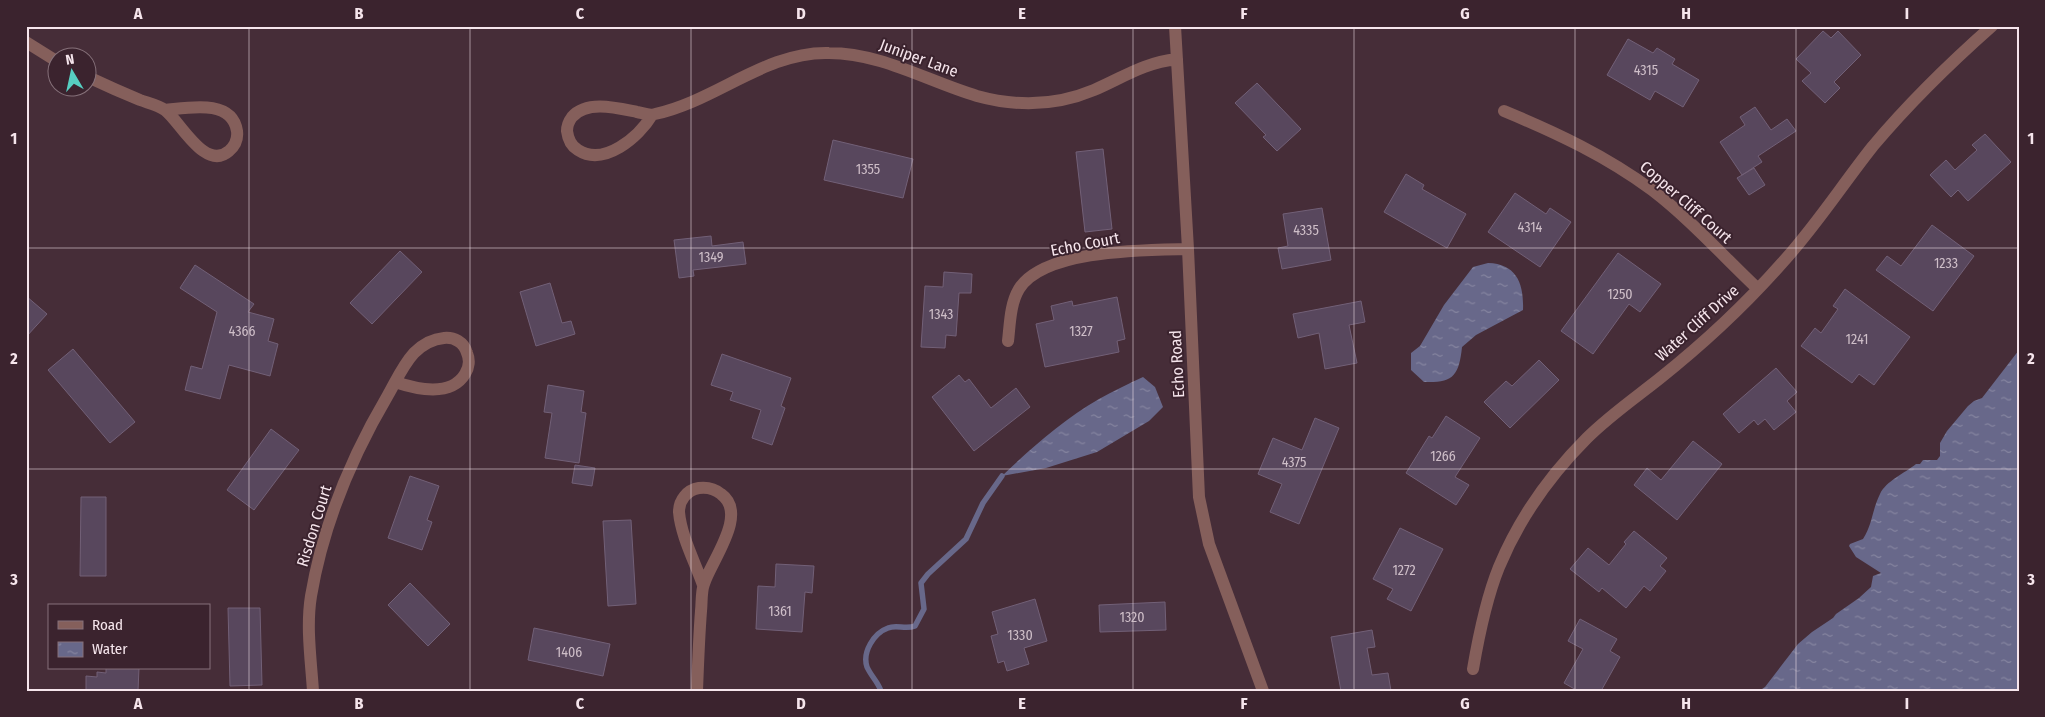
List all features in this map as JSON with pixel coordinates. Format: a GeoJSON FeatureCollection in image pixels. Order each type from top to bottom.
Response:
{"type":"FeatureCollection","features":[{"type":"Feature","properties":{"kind":"street","name":"Echo Road"},"geometry":{"type":"LineString","coordinates":[[1174,26],[1188,250],[1199,497],[1202,516],[1220,576],[1263,691]]}},
{"type":"Feature","properties":{"kind":"street","name":"Water Cliff Drive"},"geometry":{"type":"LineString","coordinates":[[1473,669],[1486,607],[1499,566],[1527,514],[1562,465],[1587,437],[1614,413],[1688,356],[1758,289],[1811,230],[1872,148],[1910,104],[1951,62],[1992,26]]}},
{"type":"Feature","properties":{"kind":"street"},"geometry":{"type":"LineString","coordinates":[[26,42],[48,56]]}},
{"type":"Feature","properties":{"kind":"street","name":"Juniper Lane"},"geometry":{"type":"LineString","coordinates":[[652,115],[646,126],[636,135],[621,146],[600,155],[592,156],[583,153],[574,148],[569,140],[567,129],[570,120],[576,113],[584,109],[606,108],[652,115],[692,103],[774,63],[812,52],[848,53],[873,58],[993,101],[1026,104],[1060,102],[1075,98],[1145,65],[1177,59]]}},
{"type":"Feature","properties":{"kind":"street"},"geometry":{"type":"LineString","coordinates":[[98,82],[165,110],[202,150],[215,156],[227,154],[234,146],[237,135],[236,126],[233,119],[225,113],[214,108],[199,106],[165,110]]}},
{"type":"Feature","properties":{"kind":"street","name":"Copper Cliff Court"},"geometry":{"type":"LineString","coordinates":[[1504,111],[1555,132],[1593,151],[1637,179],[1682,216],[1758,289]]}},
{"type":"Feature","properties":{"kind":"street","name":"Echo Court"},"geometry":{"type":"LineString","coordinates":[[1008,341],[1012,307],[1019,289],[1029,277],[1043,269],[1108,253],[1188,250]]}},
{"type":"Feature","properties":{"kind":"street","name":"Risdon Court"},"geometry":{"type":"LineString","coordinates":[[314,691],[309,616],[311,596],[322,552],[342,489],[357,453],[395,382],[414,353],[425,344],[437,339],[448,338],[460,341],[467,352],[467,370],[461,381],[450,387],[424,388],[395,382]]}},
{"type":"Feature","properties":{"kind":"street"},"geometry":{"type":"LineString","coordinates":[[697,691],[703,584],[680,515],[679,506],[682,499],[688,493],[699,488],[720,492],[727,498],[731,518],[730,526],[703,584]]}},
{"type":"Feature","properties":{"kind":"water"},"geometry":{"type":"Polygon","coordinates":[[[1488,263],[1506,267],[1517,277],[1522,292],[1523,310],[1476,335],[1462,347],[1459,365],[1453,376],[1442,381],[1424,382],[1411,370],[1411,353],[1420,346],[1444,305],[1473,267],[1488,263]]]}},
{"type":"Feature","properties":{"kind":"water"},"geometry":{"type":"Polygon","coordinates":[[[2019,350],[2019,691],[1759,691],[1765,687],[1798,644],[1871,587],[1873,576],[1881,573],[1856,557],[1849,546],[1863,539],[1883,489],[1923,460],[1937,460],[1940,456],[1940,443],[1947,431],[1968,406],[1982,398],[2019,350]]]}},
{"type":"Feature","properties":{"kind":"water"},"geometry":{"type":"Polygon","coordinates":[[[1143,377],[1155,387],[1163,407],[1149,421],[1097,452],[1046,468],[1002,476],[1060,425],[1104,396],[1143,377]]]}},
{"type":"Feature","properties":{"kind":"building"},"geometry":{"type":"Polygon","coordinates":[[[1823,31],[1831,38],[1838,31],[1861,55],[1834,82],[1840,88],[1825,103],[1802,81],[1811,73],[1796,59],[1823,31]]]}},
{"type":"Feature","properties":{"kind":"building"},"geometry":{"type":"Polygon","coordinates":[[[1628,39],[1653,53],[1657,48],[1675,59],[1672,64],[1699,80],[1683,107],[1655,91],[1650,100],[1607,75],[1628,39]]]}},
{"type":"Feature","properties":{"kind":"building"},"geometry":{"type":"Polygon","coordinates":[[[1257,83],[1301,129],[1277,151],[1263,137],[1266,135],[1235,103],[1257,83]]]}},
{"type":"Feature","properties":{"kind":"building"},"geometry":{"type":"Polygon","coordinates":[[[1755,107],[1771,130],[1787,119],[1796,131],[1758,156],[1762,162],[1742,175],[1720,142],[1745,125],[1740,117],[1755,107]]]}},
{"type":"Feature","properties":{"kind":"building"},"geometry":{"type":"Polygon","coordinates":[[[1985,134],[2011,162],[1968,201],[1958,190],[1951,197],[1930,175],[1946,160],[1955,170],[1977,150],[1972,145],[1985,134]]]}},
{"type":"Feature","properties":{"kind":"building"},"geometry":{"type":"Polygon","coordinates":[[[833,140],[913,159],[903,198],[824,180],[833,140]]]}},
{"type":"Feature","properties":{"kind":"building"},"geometry":{"type":"Polygon","coordinates":[[[1103,149],[1112,229],[1085,232],[1076,152],[1103,149]]]}},
{"type":"Feature","properties":{"kind":"building"},"geometry":{"type":"Polygon","coordinates":[[[1754,168],[1765,185],[1749,195],[1737,178],[1754,168]]]}},
{"type":"Feature","properties":{"kind":"building"},"geometry":{"type":"Polygon","coordinates":[[[1406,174],[1424,185],[1422,189],[1466,214],[1447,248],[1384,212],[1406,174]]]}},
{"type":"Feature","properties":{"kind":"building"},"geometry":{"type":"Polygon","coordinates":[[[1515,193],[1546,214],[1550,208],[1571,222],[1540,267],[1488,232],[1515,193]]]}},
{"type":"Feature","properties":{"kind":"building"},"geometry":{"type":"Polygon","coordinates":[[[1322,208],[1331,260],[1282,269],[1278,248],[1288,246],[1283,214],[1322,208]]]}},
{"type":"Feature","properties":{"kind":"building"},"geometry":{"type":"Polygon","coordinates":[[[1932,225],[1974,256],[1933,311],[1876,270],[1887,256],[1901,266],[1932,225]]]}},
{"type":"Feature","properties":{"kind":"building"},"geometry":{"type":"Polygon","coordinates":[[[711,236],[712,246],[743,242],[746,264],[693,270],[694,276],[679,278],[674,240],[711,236]]]}},
{"type":"Feature","properties":{"kind":"building"},"geometry":{"type":"Polygon","coordinates":[[[400,251],[422,272],[372,324],[350,303],[400,251]]]}},
{"type":"Feature","properties":{"kind":"building"},"geometry":{"type":"Polygon","coordinates":[[[1618,253],[1661,284],[1640,312],[1629,304],[1593,354],[1561,331],[1618,253]]]}},
{"type":"Feature","properties":{"kind":"building"},"geometry":{"type":"Polygon","coordinates":[[[195,265],[254,304],[248,312],[274,319],[268,341],[278,344],[270,376],[229,365],[220,399],[185,390],[191,366],[202,369],[217,312],[180,288],[195,265]]]}},
{"type":"Feature","properties":{"kind":"building"},"geometry":{"type":"Polygon","coordinates":[[[944,272],[972,274],[971,293],[959,293],[956,336],[946,335],[945,348],[921,347],[925,286],[943,287],[944,272]]]}},
{"type":"Feature","properties":{"kind":"building"},"geometry":{"type":"Polygon","coordinates":[[[550,283],[562,323],[571,321],[575,334],[536,346],[520,292],[550,283]]]}},
{"type":"Feature","properties":{"kind":"building"},"geometry":{"type":"Polygon","coordinates":[[[1845,289],[1910,337],[1874,385],[1859,374],[1852,383],[1801,346],[1815,328],[1821,333],[1838,309],[1833,306],[1845,289]]]}},
{"type":"Feature","properties":{"kind":"building"},"geometry":{"type":"Polygon","coordinates":[[[26,296],[47,314],[26,337],[26,296]]]}},
{"type":"Feature","properties":{"kind":"building"},"geometry":{"type":"Polygon","coordinates":[[[1117,297],[1125,339],[1117,341],[1119,352],[1045,367],[1036,324],[1054,320],[1051,306],[1072,301],[1073,306],[1117,297]]]}},
{"type":"Feature","properties":{"kind":"building"},"geometry":{"type":"Polygon","coordinates":[[[1361,301],[1365,322],[1349,325],[1357,363],[1325,369],[1319,333],[1298,338],[1293,314],[1361,301]]]}},
{"type":"Feature","properties":{"kind":"building"},"geometry":{"type":"Polygon","coordinates":[[[73,349],[135,422],[110,443],[48,370],[73,349]]]}},
{"type":"Feature","properties":{"kind":"building"},"geometry":{"type":"Polygon","coordinates":[[[722,354],[791,378],[781,406],[785,408],[772,445],[752,438],[761,410],[730,400],[733,392],[711,385],[722,354]]]}},
{"type":"Feature","properties":{"kind":"building"},"geometry":{"type":"Polygon","coordinates":[[[1539,360],[1559,380],[1510,428],[1484,402],[1506,381],[1512,386],[1539,360]]]}},
{"type":"Feature","properties":{"kind":"building"},"geometry":{"type":"Polygon","coordinates":[[[1776,368],[1797,392],[1787,401],[1796,412],[1774,430],[1765,419],[1758,425],[1754,420],[1739,433],[1723,414],[1776,368]]]}},
{"type":"Feature","properties":{"kind":"building"},"geometry":{"type":"Polygon","coordinates":[[[959,375],[965,382],[969,379],[991,408],[1016,388],[1030,407],[974,451],[932,397],[959,375]]]}},
{"type":"Feature","properties":{"kind":"building"},"geometry":{"type":"Polygon","coordinates":[[[548,385],[584,391],[581,412],[586,413],[579,463],[545,458],[552,413],[544,412],[548,385]]]}},
{"type":"Feature","properties":{"kind":"building"},"geometry":{"type":"Polygon","coordinates":[[[1446,416],[1480,438],[1455,477],[1469,485],[1456,505],[1406,473],[1429,436],[1432,438],[1446,416]]]}},
{"type":"Feature","properties":{"kind":"building"},"geometry":{"type":"Polygon","coordinates":[[[1315,418],[1339,428],[1299,524],[1270,512],[1282,484],[1258,474],[1273,438],[1302,450],[1315,418]]]}},
{"type":"Feature","properties":{"kind":"building"},"geometry":{"type":"Polygon","coordinates":[[[271,429],[299,450],[254,510],[227,490],[271,429]]]}},
{"type":"Feature","properties":{"kind":"building"},"geometry":{"type":"Polygon","coordinates":[[[1693,441],[1722,464],[1677,520],[1634,485],[1647,468],[1661,480],[1693,441]]]}},
{"type":"Feature","properties":{"kind":"building"},"geometry":{"type":"Polygon","coordinates":[[[575,465],[595,468],[592,486],[572,483],[575,465]]]}},
{"type":"Feature","properties":{"kind":"building"},"geometry":{"type":"Polygon","coordinates":[[[410,476],[439,486],[427,520],[432,522],[422,550],[388,538],[410,476]]]}},
{"type":"Feature","properties":{"kind":"building"},"geometry":{"type":"Polygon","coordinates":[[[81,497],[106,497],[106,576],[80,576],[81,497]]]}},
{"type":"Feature","properties":{"kind":"building"},"geometry":{"type":"Polygon","coordinates":[[[631,520],[636,604],[608,606],[603,521],[631,520]]]}},
{"type":"Feature","properties":{"kind":"building"},"geometry":{"type":"Polygon","coordinates":[[[1400,528],[1443,549],[1411,611],[1387,599],[1393,589],[1373,579],[1400,528]]]}},
{"type":"Feature","properties":{"kind":"building"},"geometry":{"type":"Polygon","coordinates":[[[1634,531],[1667,558],[1660,566],[1666,571],[1650,591],[1644,586],[1626,608],[1602,588],[1599,592],[1570,569],[1588,548],[1609,565],[1626,544],[1624,542],[1634,531]]]}},
{"type":"Feature","properties":{"kind":"building"},"geometry":{"type":"Polygon","coordinates":[[[776,564],[814,566],[812,593],[805,592],[802,632],[756,629],[758,586],[775,587],[776,564]]]}},
{"type":"Feature","properties":{"kind":"building"},"geometry":{"type":"Polygon","coordinates":[[[410,583],[450,624],[428,646],[388,605],[410,583]]]}},
{"type":"Feature","properties":{"kind":"building"},"geometry":{"type":"Polygon","coordinates":[[[1035,599],[1047,641],[1024,648],[1029,664],[1007,671],[1004,661],[998,663],[991,636],[998,634],[992,612],[1035,599]]]}},
{"type":"Feature","properties":{"kind":"building"},"geometry":{"type":"Polygon","coordinates":[[[1165,602],[1166,630],[1100,632],[1099,605],[1165,602]]]}},
{"type":"Feature","properties":{"kind":"building"},"geometry":{"type":"Polygon","coordinates":[[[228,608],[260,608],[262,685],[230,686],[228,608]]]}},
{"type":"Feature","properties":{"kind":"building"},"geometry":{"type":"Polygon","coordinates":[[[1580,619],[1617,639],[1610,651],[1620,657],[1601,691],[1578,691],[1564,683],[1583,649],[1568,641],[1580,619]]]}},
{"type":"Feature","properties":{"kind":"building"},"geometry":{"type":"Polygon","coordinates":[[[534,628],[610,644],[603,676],[528,660],[534,628]]]}},
{"type":"Feature","properties":{"kind":"building"},"geometry":{"type":"Polygon","coordinates":[[[1372,630],[1375,647],[1367,648],[1372,675],[1388,673],[1391,691],[1341,691],[1331,637],[1372,630]]]}},
{"type":"Feature","properties":{"kind":"building"},"geometry":{"type":"Polygon","coordinates":[[[106,670],[139,670],[138,691],[86,691],[86,676],[97,677],[97,672],[106,673],[106,670]]]}},
{"type":"Feature","properties":{"kind":"waterway"},"geometry":{"type":"LineString","coordinates":[[881,691],[867,667],[866,655],[870,644],[883,630],[915,626],[924,609],[921,583],[928,574],[966,539],[983,503],[1002,476]]}}]}
